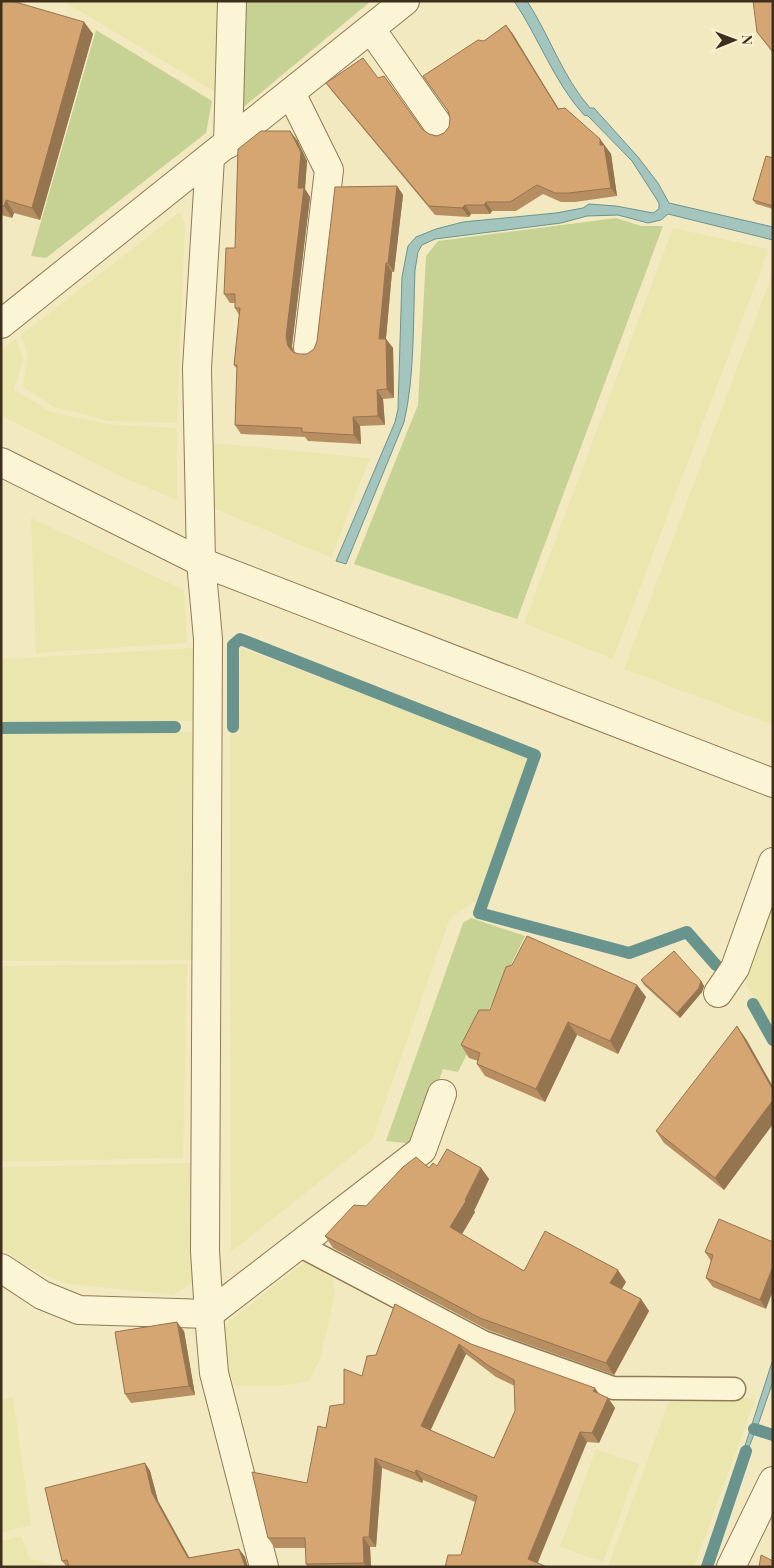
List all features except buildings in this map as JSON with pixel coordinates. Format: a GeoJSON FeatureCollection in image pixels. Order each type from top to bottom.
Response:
{"type":"FeatureCollection","features":[{"type":"Feature","properties":{"kind":"street"},"geometry":{"type":"LineString","coordinates":[[232,1],[220,151],[197,368],[201,562],[208,639],[205,1251],[214,1373],[264,1567]]}},
{"type":"Feature","properties":{"kind":"street"},"geometry":{"type":"LineString","coordinates":[[1,324],[220,151],[405,1]]}},
{"type":"Feature","properties":{"kind":"street"},"geometry":{"type":"LineString","coordinates":[[371,29],[442,129]]}},
{"type":"Feature","properties":{"kind":"street"},"geometry":{"type":"LineString","coordinates":[[291,93],[330,170],[308,348]]}},
{"type":"Feature","properties":{"kind":"street"},"geometry":{"type":"LineString","coordinates":[[1,462],[201,562],[773,783]]}},
{"type":"Feature","properties":{"kind":"street"},"geometry":{"type":"LineString","coordinates":[[718,993],[735,968],[773,862]]}},
{"type":"Feature","properties":{"kind":"street"},"geometry":{"type":"LineString","coordinates":[[1,1268],[42,1295],[79,1310],[209,1314],[422,1150],[442,1094]]}},
{"type":"Feature","properties":{"kind":"street"},"geometry":{"type":"LineString","coordinates":[[731,1567],[773,1481]]}},
{"type":"Feature","properties":{"kind":"lane"},"geometry":{"type":"LineString","coordinates":[[299,1245],[483,1342],[613,1388],[734,1389]]}},
{"type":"Feature","properties":{"kind":"shaded area"},"geometry":{"type":"Polygon","coordinates":[[[63,1],[219,1],[217,93],[63,1]]]}},
{"type":"Feature","properties":{"kind":"shaded area"},"geometry":{"type":"Polygon","coordinates":[[[180,212],[185,225],[177,423],[108,421],[54,407],[23,387],[28,354],[21,335],[180,212]]]}},
{"type":"Feature","properties":{"kind":"shaded area"},"geometry":{"type":"Polygon","coordinates":[[[673,228],[769,249],[613,659],[524,623],[673,228]]]}},
{"type":"Feature","properties":{"kind":"shaded area"},"geometry":{"type":"Polygon","coordinates":[[[773,272],[773,725],[624,669],[773,272]]]}},
{"type":"Feature","properties":{"kind":"shaded area"},"geometry":{"type":"Polygon","coordinates":[[[15,339],[24,357],[14,390],[51,412],[108,424],[177,428],[177,500],[124,478],[1,415],[1,351],[15,339]]]}},
{"type":"Feature","properties":{"kind":"shaded area"},"geometry":{"type":"Polygon","coordinates":[[[213,443],[370,458],[331,558],[213,508],[213,443]]]}},
{"type":"Feature","properties":{"kind":"shaded area"},"geometry":{"type":"Polygon","coordinates":[[[31,518],[184,590],[187,643],[36,653],[31,518]]]}},
{"type":"Feature","properties":{"kind":"shaded area"},"geometry":{"type":"Polygon","coordinates":[[[194,648],[197,721],[1,723],[1,659],[194,648]]]}},
{"type":"Feature","properties":{"kind":"shaded area"},"geometry":{"type":"Polygon","coordinates":[[[240,648],[529,757],[477,900],[450,918],[372,1140],[231,1252],[230,734],[239,734],[240,648]]]}},
{"type":"Feature","properties":{"kind":"shaded area"},"geometry":{"type":"Polygon","coordinates":[[[193,732],[193,960],[1,961],[1,733],[193,732]]]}},
{"type":"Feature","properties":{"kind":"shaded area"},"geometry":{"type":"Polygon","coordinates":[[[773,904],[773,1027],[745,983],[773,904]]]}},
{"type":"Feature","properties":{"kind":"shaded area"},"geometry":{"type":"Polygon","coordinates":[[[187,964],[183,1158],[1,1162],[1,966],[187,964]]]}},
{"type":"Feature","properties":{"kind":"shaded area"},"geometry":{"type":"Polygon","coordinates":[[[190,1163],[192,1283],[173,1295],[62,1283],[21,1262],[1,1247],[1,1167],[190,1163]]]}},
{"type":"Feature","properties":{"kind":"shaded area"},"geometry":{"type":"Polygon","coordinates":[[[306,1261],[331,1269],[335,1293],[320,1360],[309,1381],[279,1386],[235,1386],[223,1357],[222,1327],[306,1261]]]}},
{"type":"Feature","properties":{"kind":"shaded area"},"geometry":{"type":"Polygon","coordinates":[[[672,1393],[755,1399],[694,1567],[608,1567],[672,1393]]]}},
{"type":"Feature","properties":{"kind":"shaded area"},"geometry":{"type":"Polygon","coordinates":[[[13,1397],[31,1525],[1,1533],[1,1400],[13,1397]]]}},
{"type":"Feature","properties":{"kind":"shaded area"},"geometry":{"type":"Polygon","coordinates":[[[596,1449],[639,1464],[603,1562],[560,1547],[596,1449]]]}},
{"type":"Feature","properties":{"kind":"shaded area"},"geometry":{"type":"Polygon","coordinates":[[[21,1536],[30,1559],[53,1564],[53,1567],[1,1567],[1,1541],[21,1536]]]}},
{"type":"Feature","properties":{"kind":"green space"},"geometry":{"type":"Polygon","coordinates":[[[245,1],[371,1],[239,111],[245,1]]]}},
{"type":"Feature","properties":{"kind":"green space"},"geometry":{"type":"Polygon","coordinates":[[[96,30],[212,101],[206,133],[46,258],[31,256],[96,30]]]}},
{"type":"Feature","properties":{"kind":"green space"},"geometry":{"type":"Polygon","coordinates":[[[616,218],[641,226],[663,226],[517,619],[354,564],[418,405],[426,256],[438,241],[616,218]]]}},
{"type":"Feature","properties":{"kind":"green space"},"geometry":{"type":"Polygon","coordinates":[[[471,918],[525,936],[458,1072],[443,1069],[416,1144],[386,1141],[463,923],[471,918]]]}},
{"type":"Feature","properties":{"kind":"water"},"geometry":{"type":"Polygon","coordinates":[[[514,1],[527,1],[580,96],[590,108],[594,108],[638,157],[658,183],[669,203],[773,227],[773,240],[668,214],[661,220],[648,223],[618,215],[587,216],[561,223],[435,239],[422,245],[418,252],[415,270],[412,366],[404,422],[346,564],[336,561],[395,422],[398,409],[402,277],[408,246],[416,237],[436,229],[463,222],[556,213],[583,208],[589,204],[616,206],[653,213],[659,209],[659,203],[632,161],[573,102],[514,1]]]}},
{"type":"Feature","properties":{"kind":"water"},"geometry":{"type":"Polygon","coordinates":[[[773,1359],[773,1381],[741,1467],[743,1452],[773,1359]]]}},
{"type":"Feature","properties":{"kind":"waterway"},"geometry":{"type":"LineString","coordinates":[[233,727],[233,645],[240,639],[535,755],[479,913],[629,953],[687,932],[716,965]]}},
{"type":"Feature","properties":{"kind":"waterway"},"geometry":{"type":"LineString","coordinates":[[1,728],[175,727]]}},
{"type":"Feature","properties":{"kind":"waterway"},"geometry":{"type":"LineString","coordinates":[[753,1004],[773,1040]]}},
{"type":"Feature","properties":{"kind":"waterway"},"geometry":{"type":"LineString","coordinates":[[754,1429],[773,1435]]}},
{"type":"Feature","properties":{"kind":"waterway"},"geometry":{"type":"LineString","coordinates":[[707,1567],[746,1451]]}}]}
